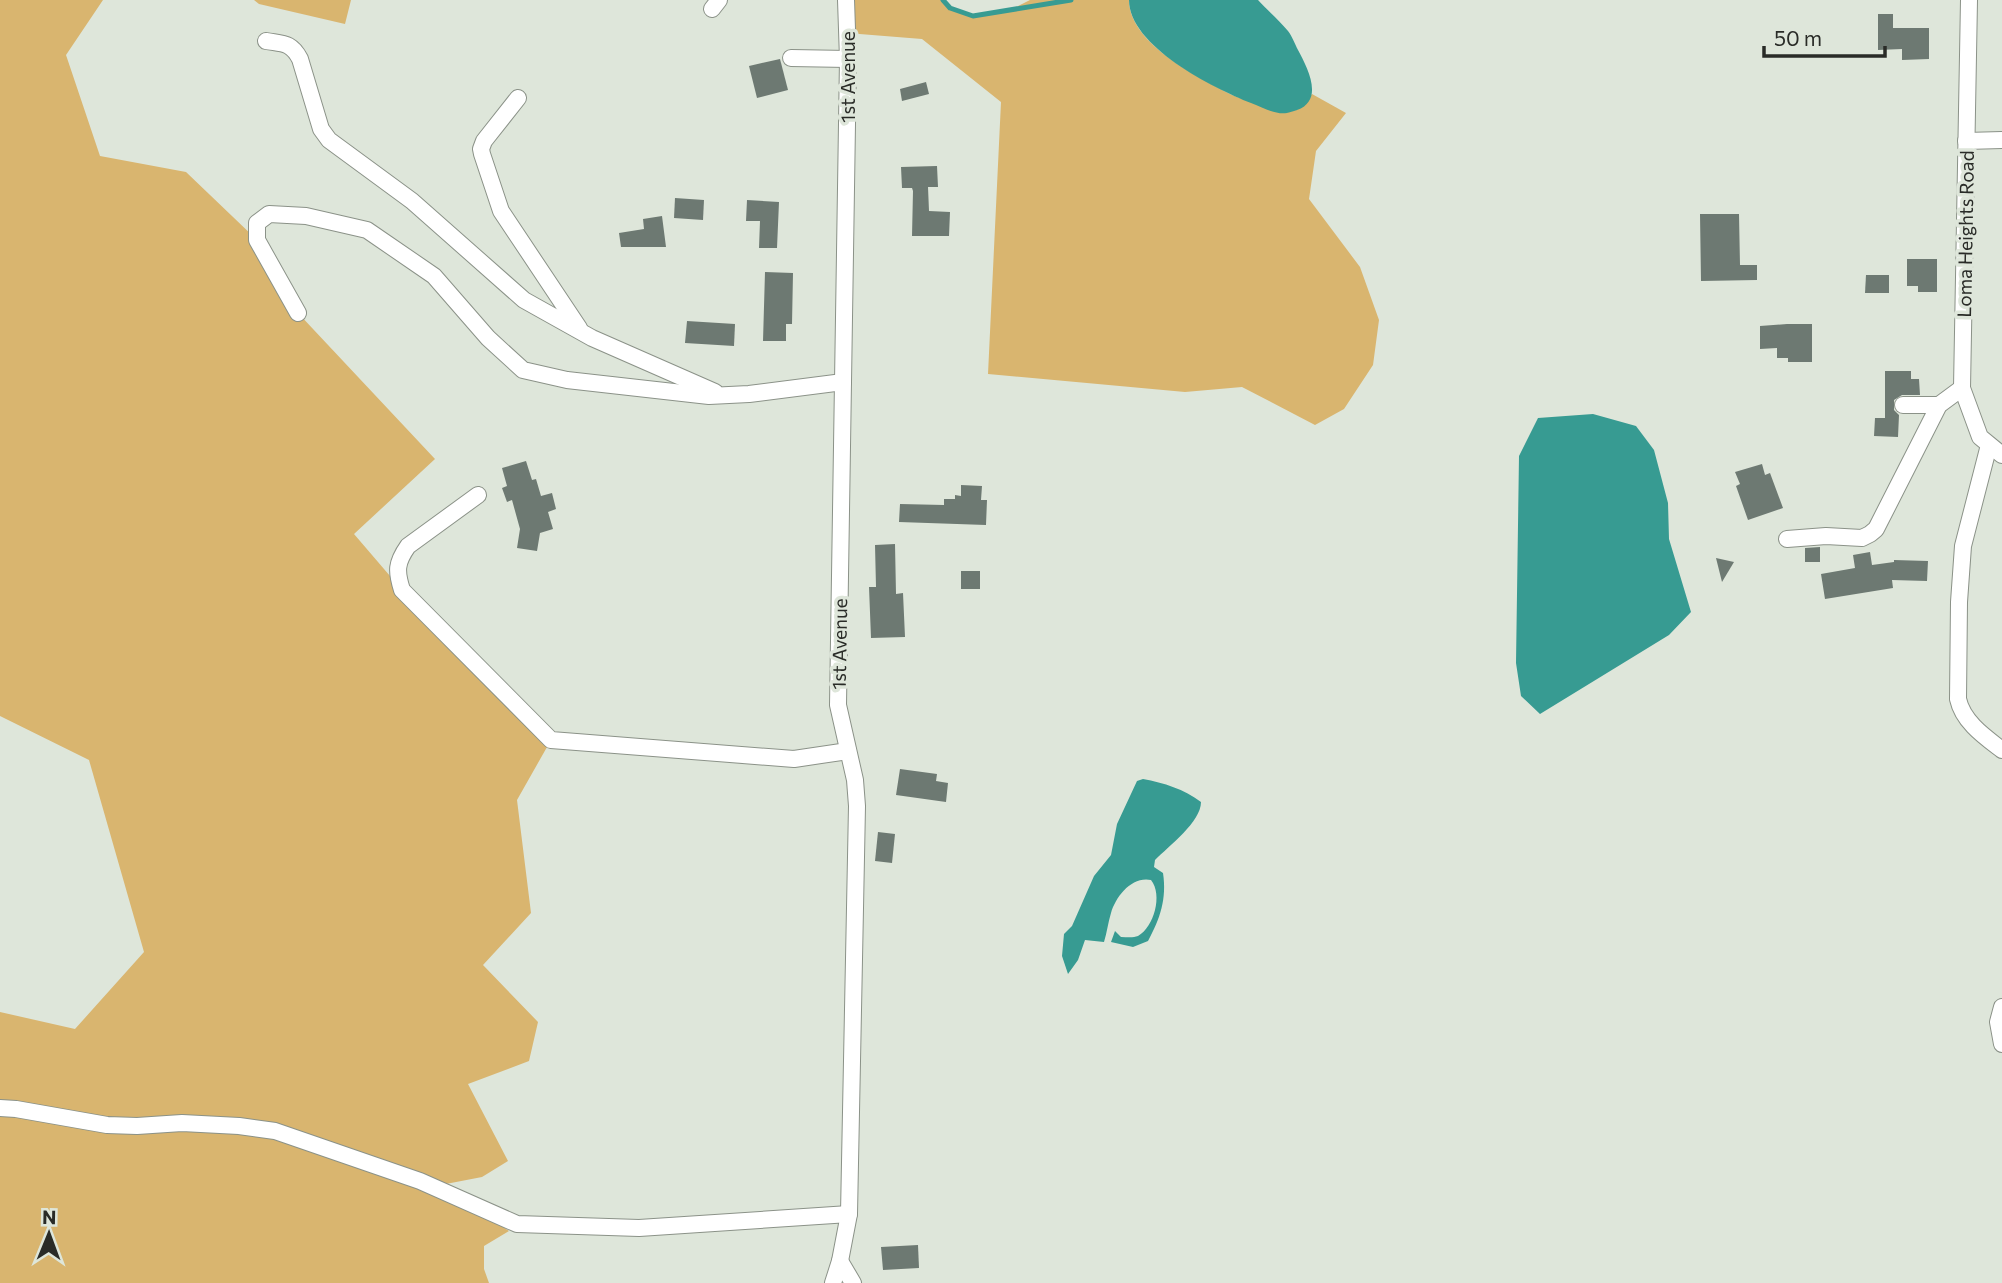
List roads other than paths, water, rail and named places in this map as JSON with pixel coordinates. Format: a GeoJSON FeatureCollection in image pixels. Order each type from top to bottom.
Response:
{"type":"FeatureCollection","features":[{"type":"Feature","properties":{"kind":"street","name":"1st Avenue"},"geometry":{"type":"LineString","coordinates":[[833,1283],[849,1214],[857,806],[855,780],[838,705],[848,59],[846,0]]}},
{"type":"Feature","properties":{"kind":"street","name":"Loma Heights Road"},"geometry":{"type":"LineString","coordinates":[[1969,0],[1962,388],[1980,437],[1996,450]]}},
{"type":"Feature","properties":{"kind":"street"},"geometry":{"type":"LineString","coordinates":[[266,41],[286,44],[295,49],[321,129],[329,139],[412,201],[524,300],[583,333],[724,396]]}},
{"type":"Feature","properties":{"kind":"street"},"geometry":{"type":"LineString","coordinates":[[791,58],[848,59]]}},
{"type":"Feature","properties":{"kind":"street"},"geometry":{"type":"LineString","coordinates":[[518,98],[484,141],[482,154],[501,211],[583,333]]}},
{"type":"Feature","properties":{"kind":"street"},"geometry":{"type":"LineString","coordinates":[[1966,141],[2002,140]]}},
{"type":"Feature","properties":{"kind":"street"},"geometry":{"type":"LineString","coordinates":[[298,313],[257,240],[257,223],[269,214],[306,216],[367,230],[434,276],[488,338],[523,370],[566,380],[709,396],[843,382]]}},
{"type":"Feature","properties":{"kind":"street"},"geometry":{"type":"LineString","coordinates":[[1787,539],[1862,537],[1876,529],[1939,405],[1962,388]]}},
{"type":"Feature","properties":{"kind":"street"},"geometry":{"type":"LineString","coordinates":[[1903,405],[1939,405]]}},
{"type":"Feature","properties":{"kind":"street"},"geometry":{"type":"LineString","coordinates":[[1996,450],[1964,546],[1959,602],[1958,699],[1962,710],[1979,732],[2002,750]]}},
{"type":"Feature","properties":{"kind":"street"},"geometry":{"type":"LineString","coordinates":[[478,495],[408,546],[400,558],[397,574],[402,590],[551,740],[794,759],[848,751]]}},
{"type":"Feature","properties":{"kind":"street"},"geometry":{"type":"LineString","coordinates":[[2002,1007],[1998,1022],[2002,1044]]}},
{"type":"Feature","properties":{"kind":"street"},"geometry":{"type":"LineString","coordinates":[[0,1108],[107,1125],[192,1123],[275,1131],[420,1181],[517,1224],[639,1228],[849,1214]]}},
{"type":"Feature","properties":{"kind":"street"},"geometry":{"type":"LineString","coordinates":[[840,1261],[853,1283]]}},
{"type":"Feature","properties":{"kind":"water"},"geometry":{"type":"Polygon","coordinates":[[[1129,0],[1258,0],[1292,38],[1309,74],[1312,91],[1310,99],[1297,110],[1278,113],[1216,87],[1158,49],[1133,17],[1129,0]]]}},
{"type":"Feature","properties":{"kind":"water"},"geometry":{"type":"Polygon","coordinates":[[[1593,414],[1636,426],[1654,450],[1668,503],[1669,539],[1691,612],[1669,635],[1540,714],[1521,696],[1516,663],[1519,456],[1538,418],[1593,414]]]}},
{"type":"Feature","properties":{"kind":"water"},"geometry":{"type":"Polygon","coordinates":[[[1143,779],[1174,787],[1201,802],[1196,818],[1155,860],[1154,867],[1163,873],[1164,882],[1162,908],[1156,925],[1148,941],[1133,947],[1111,942],[1115,931],[1121,937],[1138,936],[1144,932],[1155,910],[1155,886],[1151,880],[1131,884],[1117,900],[1104,942],[1085,940],[1078,960],[1068,974],[1062,956],[1064,934],[1072,926],[1094,876],[1111,855],[1117,824],[1137,781],[1143,779]]]}},
{"type":"Feature","properties":{"kind":"waterway"},"geometry":{"type":"LineString","coordinates":[[943,0],[950,8],[973,16],[1071,0]]}}]}
